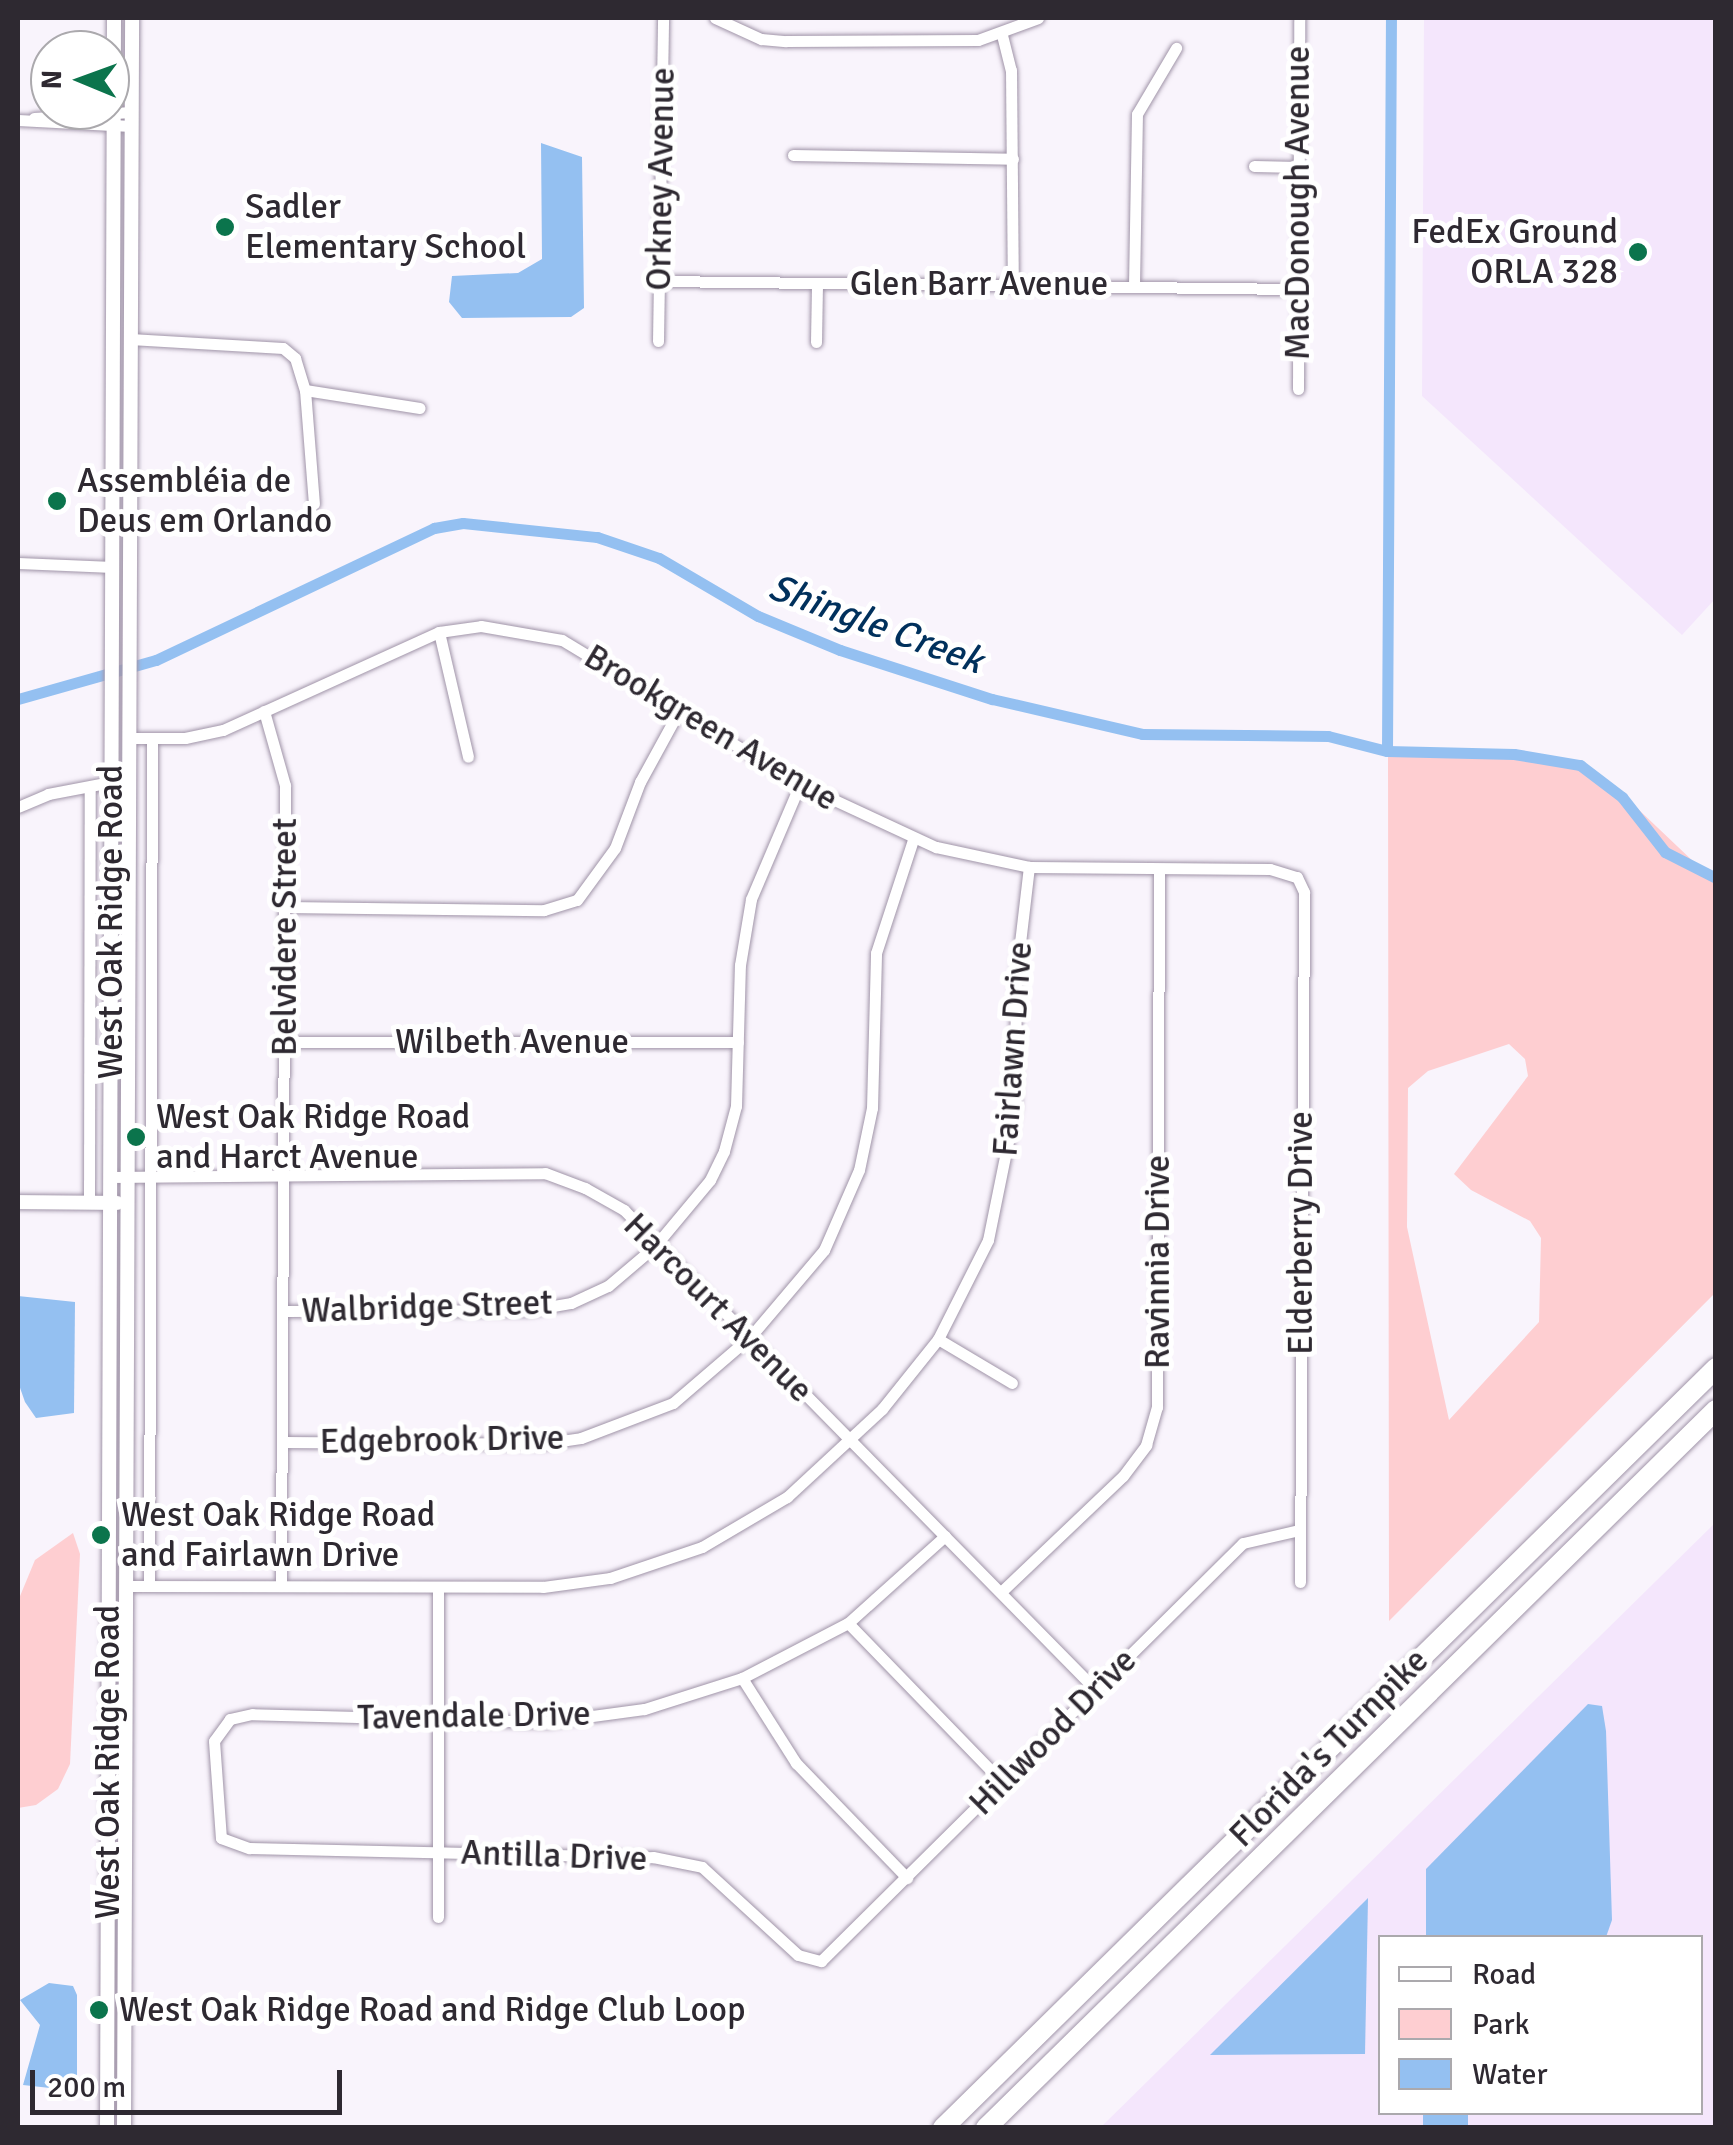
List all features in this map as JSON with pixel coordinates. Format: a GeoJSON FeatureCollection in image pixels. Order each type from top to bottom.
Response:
{"type":"FeatureCollection","features":[{"type":"Feature","properties":{"kind":"highway","name":"Florida's Turnpike"},"geometry":{"type":"LineString","coordinates":[[943,2128],[1716,1368]]}},
{"type":"Feature","properties":{"kind":"highway","name":"Florida's Turnpike"},"geometry":{"type":"LineString","coordinates":[[986,2128],[1716,1410]]}},
{"type":"Feature","properties":{"kind":"street","name":"West Oak Ridge Road"},"geometry":{"type":"LineString","coordinates":[[107,2128],[128,1586],[132,1203],[132,18]]}},
{"type":"Feature","properties":{"kind":"street","name":"Orkney Avenue"},"geometry":{"type":"LineString","coordinates":[[658,341],[663,18]]}},
{"type":"Feature","properties":{"kind":"street"},"geometry":{"type":"LineString","coordinates":[[715,18],[761,39],[786,41],[1002,35],[1038,18]]}},
{"type":"Feature","properties":{"kind":"street","name":"MacDonough Avenue"},"geometry":{"type":"LineString","coordinates":[[1298,389],[1299,18]]}},
{"type":"Feature","properties":{"kind":"street"},"geometry":{"type":"LineString","coordinates":[[1002,35],[1010,70],[1013,284]]}},
{"type":"Feature","properties":{"kind":"street"},"geometry":{"type":"LineString","coordinates":[[1134,285],[1137,114],[1176,48]]}},
{"type":"Feature","properties":{"kind":"street","name":"West Oak Ridge Road"},"geometry":{"type":"LineString","coordinates":[[112,130],[110,1456],[116,1948],[124,2128]]}},
{"type":"Feature","properties":{"kind":"street"},"geometry":{"type":"LineString","coordinates":[[793,155],[1013,159]]}},
{"type":"Feature","properties":{"kind":"street"},"geometry":{"type":"LineString","coordinates":[[1254,166],[1298,167]]}},
{"type":"Feature","properties":{"kind":"street"},"geometry":{"type":"LineString","coordinates":[[110,210],[123,242],[122,294],[130,303]]}},
{"type":"Feature","properties":{"kind":"street","name":"Glen Barr Avenue"},"geometry":{"type":"LineString","coordinates":[[659,281],[1299,289]]}},
{"type":"Feature","properties":{"kind":"street"},"geometry":{"type":"LineString","coordinates":[[816,342],[817,283]]}},
{"type":"Feature","properties":{"kind":"street"},"geometry":{"type":"LineString","coordinates":[[130,339],[266,342],[295,358],[305,390],[314,504]]}},
{"type":"Feature","properties":{"kind":"street"},"geometry":{"type":"LineString","coordinates":[[112,372],[122,376],[121,431],[130,442]]}},
{"type":"Feature","properties":{"kind":"street"},"geometry":{"type":"LineString","coordinates":[[305,390],[420,408]]}},
{"type":"Feature","properties":{"kind":"street"},"geometry":{"type":"LineString","coordinates":[[18,564],[113,568]]}},
{"type":"Feature","properties":{"kind":"street","name":"Brookgreen Avenue"},"geometry":{"type":"LineString","coordinates":[[130,738],[222,730],[439,632],[481,626],[562,640],[800,784],[913,840],[1029,867],[1270,869],[1302,884]]}},
{"type":"Feature","properties":{"kind":"street"},"geometry":{"type":"LineString","coordinates":[[439,632],[468,758]]}},
{"type":"Feature","properties":{"kind":"street"},"geometry":{"type":"LineString","coordinates":[[112,666],[120,680],[122,736],[130,738]]}},
{"type":"Feature","properties":{"kind":"street"},"geometry":{"type":"LineString","coordinates":[[285,907],[544,910],[577,900],[597,881],[615,848],[640,782],[680,709]]}},
{"type":"Feature","properties":{"kind":"street","name":"Belvidere Street"},"geometry":{"type":"LineString","coordinates":[[264,710],[285,785],[281,1586]]}},
{"type":"Feature","properties":{"kind":"street"},"geometry":{"type":"LineString","coordinates":[[149,1585],[152,738]]}},
{"type":"Feature","properties":{"kind":"street"},"geometry":{"type":"LineString","coordinates":[[18,807],[48,794],[111,782],[120,788],[119,903],[131,927]]}},
{"type":"Feature","properties":{"kind":"street","name":"Walbridge Street"},"geometry":{"type":"LineString","coordinates":[[282,1311],[530,1310],[571,1303],[608,1286],[655,1246],[702,1190],[724,1151],[736,1106],[750,899],[800,784]]}},
{"type":"Feature","properties":{"kind":"street"},"geometry":{"type":"LineString","coordinates":[[88,1202],[90,789]]}},
{"type":"Feature","properties":{"kind":"street","name":"Edgebrook Drive"},"geometry":{"type":"LineString","coordinates":[[283,1442],[540,1444],[580,1438],[674,1402],[751,1336],[824,1250],[859,1170],[872,1108],[876,953],[913,840]]}},
{"type":"Feature","properties":{"kind":"street","name":"Fairlawn Drive"},"geometry":{"type":"LineString","coordinates":[[128,1586],[544,1587],[660,1565],[786,1497],[849,1442],[938,1339],[988,1240],[1016,1107],[1016,976],[1029,867]]}},
{"type":"Feature","properties":{"kind":"street","name":"Ravinnia Drive"},"geometry":{"type":"LineString","coordinates":[[1001,1592],[1123,1476],[1146,1445],[1157,1406],[1159,870]]}},
{"type":"Feature","properties":{"kind":"street","name":"Elderberry Drive"},"geometry":{"type":"LineString","coordinates":[[1300,1582],[1302,884]]}},
{"type":"Feature","properties":{"kind":"street","name":"Wilbeth Avenue"},"geometry":{"type":"LineString","coordinates":[[285,1042],[738,1042]]}},
{"type":"Feature","properties":{"kind":"street","name":"Harcourt Avenue"},"geometry":{"type":"LineString","coordinates":[[110,1177],[545,1173],[624,1210],[655,1246],[751,1336],[849,1442],[1096,1690]]}},
{"type":"Feature","properties":{"kind":"street"},"geometry":{"type":"LineString","coordinates":[[18,1202],[132,1203]]}},
{"type":"Feature","properties":{"kind":"street"},"geometry":{"type":"LineString","coordinates":[[938,1339],[1012,1383]]}},
{"type":"Feature","properties":{"kind":"street"},"geometry":{"type":"LineString","coordinates":[[110,1456],[118,1474],[116,1584],[128,1586]]}},
{"type":"Feature","properties":{"kind":"street","name":"Hillwood Drive"},"geometry":{"type":"LineString","coordinates":[[820,1961],[1242,1543],[1299,1530]]}},
{"type":"Feature","properties":{"kind":"street","name":"Tavendale Drive"},"geometry":{"type":"LineString","coordinates":[[249,1848],[220,1838],[216,1825],[214,1741],[230,1718],[252,1714],[548,1722],[644,1709],[742,1678],[848,1623],[945,1536]]}},
{"type":"Feature","properties":{"kind":"street"},"geometry":{"type":"LineString","coordinates":[[438,1588],[438,1917]]}},
{"type":"Feature","properties":{"kind":"street"},"geometry":{"type":"LineString","coordinates":[[848,1623],[1002,1781]]}},
{"type":"Feature","properties":{"kind":"street"},"geometry":{"type":"LineString","coordinates":[[742,1678],[796,1764],[907,1878]]}},
{"type":"Feature","properties":{"kind":"street","name":"Antilla Drive"},"geometry":{"type":"LineString","coordinates":[[249,1848],[596,1853],[702,1867],[798,1955],[820,1961]]}},
{"type":"Feature","properties":{"kind":"shaded area"},"geometry":{"type":"Polygon","coordinates":[[[1424,18],[1715,18],[1715,599],[1682,635],[1422,396],[1424,18]]]}},
{"type":"Feature","properties":{"kind":"shaded area"},"geometry":{"type":"Polygon","coordinates":[[[1715,1523],[1715,2127],[1100,2128],[1715,1523]]]}},
{"type":"Feature","properties":{"kind":"green space"},"geometry":{"type":"Polygon","coordinates":[[[1388,750],[1537,756],[1583,769],[1619,791],[1716,883],[1715,1293],[1389,1621],[1388,750]],[[1509,1044],[1428,1071],[1408,1088],[1407,1227],[1449,1420],[1539,1322],[1541,1238],[1530,1221],[1471,1190],[1454,1174],[1528,1076],[1525,1059],[1509,1044]]]}},
{"type":"Feature","properties":{"kind":"green space"},"geometry":{"type":"Polygon","coordinates":[[[73,1533],[80,1554],[70,1764],[58,1789],[36,1805],[18,1808],[18,1601],[35,1560],[73,1533]]]}},
{"type":"Feature","properties":{"kind":"water"},"geometry":{"type":"Polygon","coordinates":[[[541,143],[582,157],[584,308],[571,317],[462,318],[449,302],[452,276],[518,273],[542,259],[541,143]]]}},
{"type":"Feature","properties":{"kind":"water"},"geometry":{"type":"Polygon","coordinates":[[[18,1296],[75,1302],[74,1413],[36,1418],[25,1402],[18,1382],[18,1296]]]}},
{"type":"Feature","properties":{"kind":"water"},"geometry":{"type":"Polygon","coordinates":[[[1588,1704],[1602,1706],[1612,1920],[1607,1935],[1426,1935],[1426,1869],[1588,1704]]]}},
{"type":"Feature","properties":{"kind":"water"},"geometry":{"type":"Polygon","coordinates":[[[1368,1898],[1365,2054],[1210,2055],[1368,1898]]]}},
{"type":"Feature","properties":{"kind":"water"},"geometry":{"type":"Polygon","coordinates":[[[49,1983],[73,1986],[77,1995],[77,2077],[68,2090],[23,2085],[40,2025],[20,2000],[49,1983]]]}},
{"type":"Feature","properties":{"kind":"water"},"geometry":{"type":"Polygon","coordinates":[[[1423,2115],[1468,2115],[1468,2127],[1423,2127],[1423,2115]]]}},
{"type":"Feature","properties":{"kind":"waterway"},"geometry":{"type":"LineString","coordinates":[[1387,751],[1391,18]]}},
{"type":"Feature","properties":{"kind":"waterway","name":"Shingle Creek"},"geometry":{"type":"LineString","coordinates":[[18,699],[156,660],[434,528],[463,523],[597,537],[659,558],[758,616],[840,650],[992,699],[1142,734],[1328,736],[1387,751],[1514,754],[1580,765],[1622,797],[1665,852],[1716,878]]}},
{"type":"Feature","properties":{"kind":"place","name":"Sadler Elementary School"},"geometry":{"type":"Point","coordinates":[225,227]}},
{"type":"Feature","properties":{"kind":"place","name":"FedEx Ground ORLA 328"},"geometry":{"type":"Point","coordinates":[1638,252]}},
{"type":"Feature","properties":{"kind":"place","name":"Assembléia de Deus em Orlando"},"geometry":{"type":"Point","coordinates":[57,501]}},
{"type":"Feature","properties":{"kind":"place","name":"West Oak Ridge Road and Harct Avenue"},"geometry":{"type":"Point","coordinates":[136,1137]}},
{"type":"Feature","properties":{"kind":"place","name":"West Oak Ridge Road and Fairlawn Drive"},"geometry":{"type":"Point","coordinates":[101,1535]}},
{"type":"Feature","properties":{"kind":"place","name":"West Oak Ridge Road and Ridge Club Loop"},"geometry":{"type":"Point","coordinates":[99,2010]}}]}
